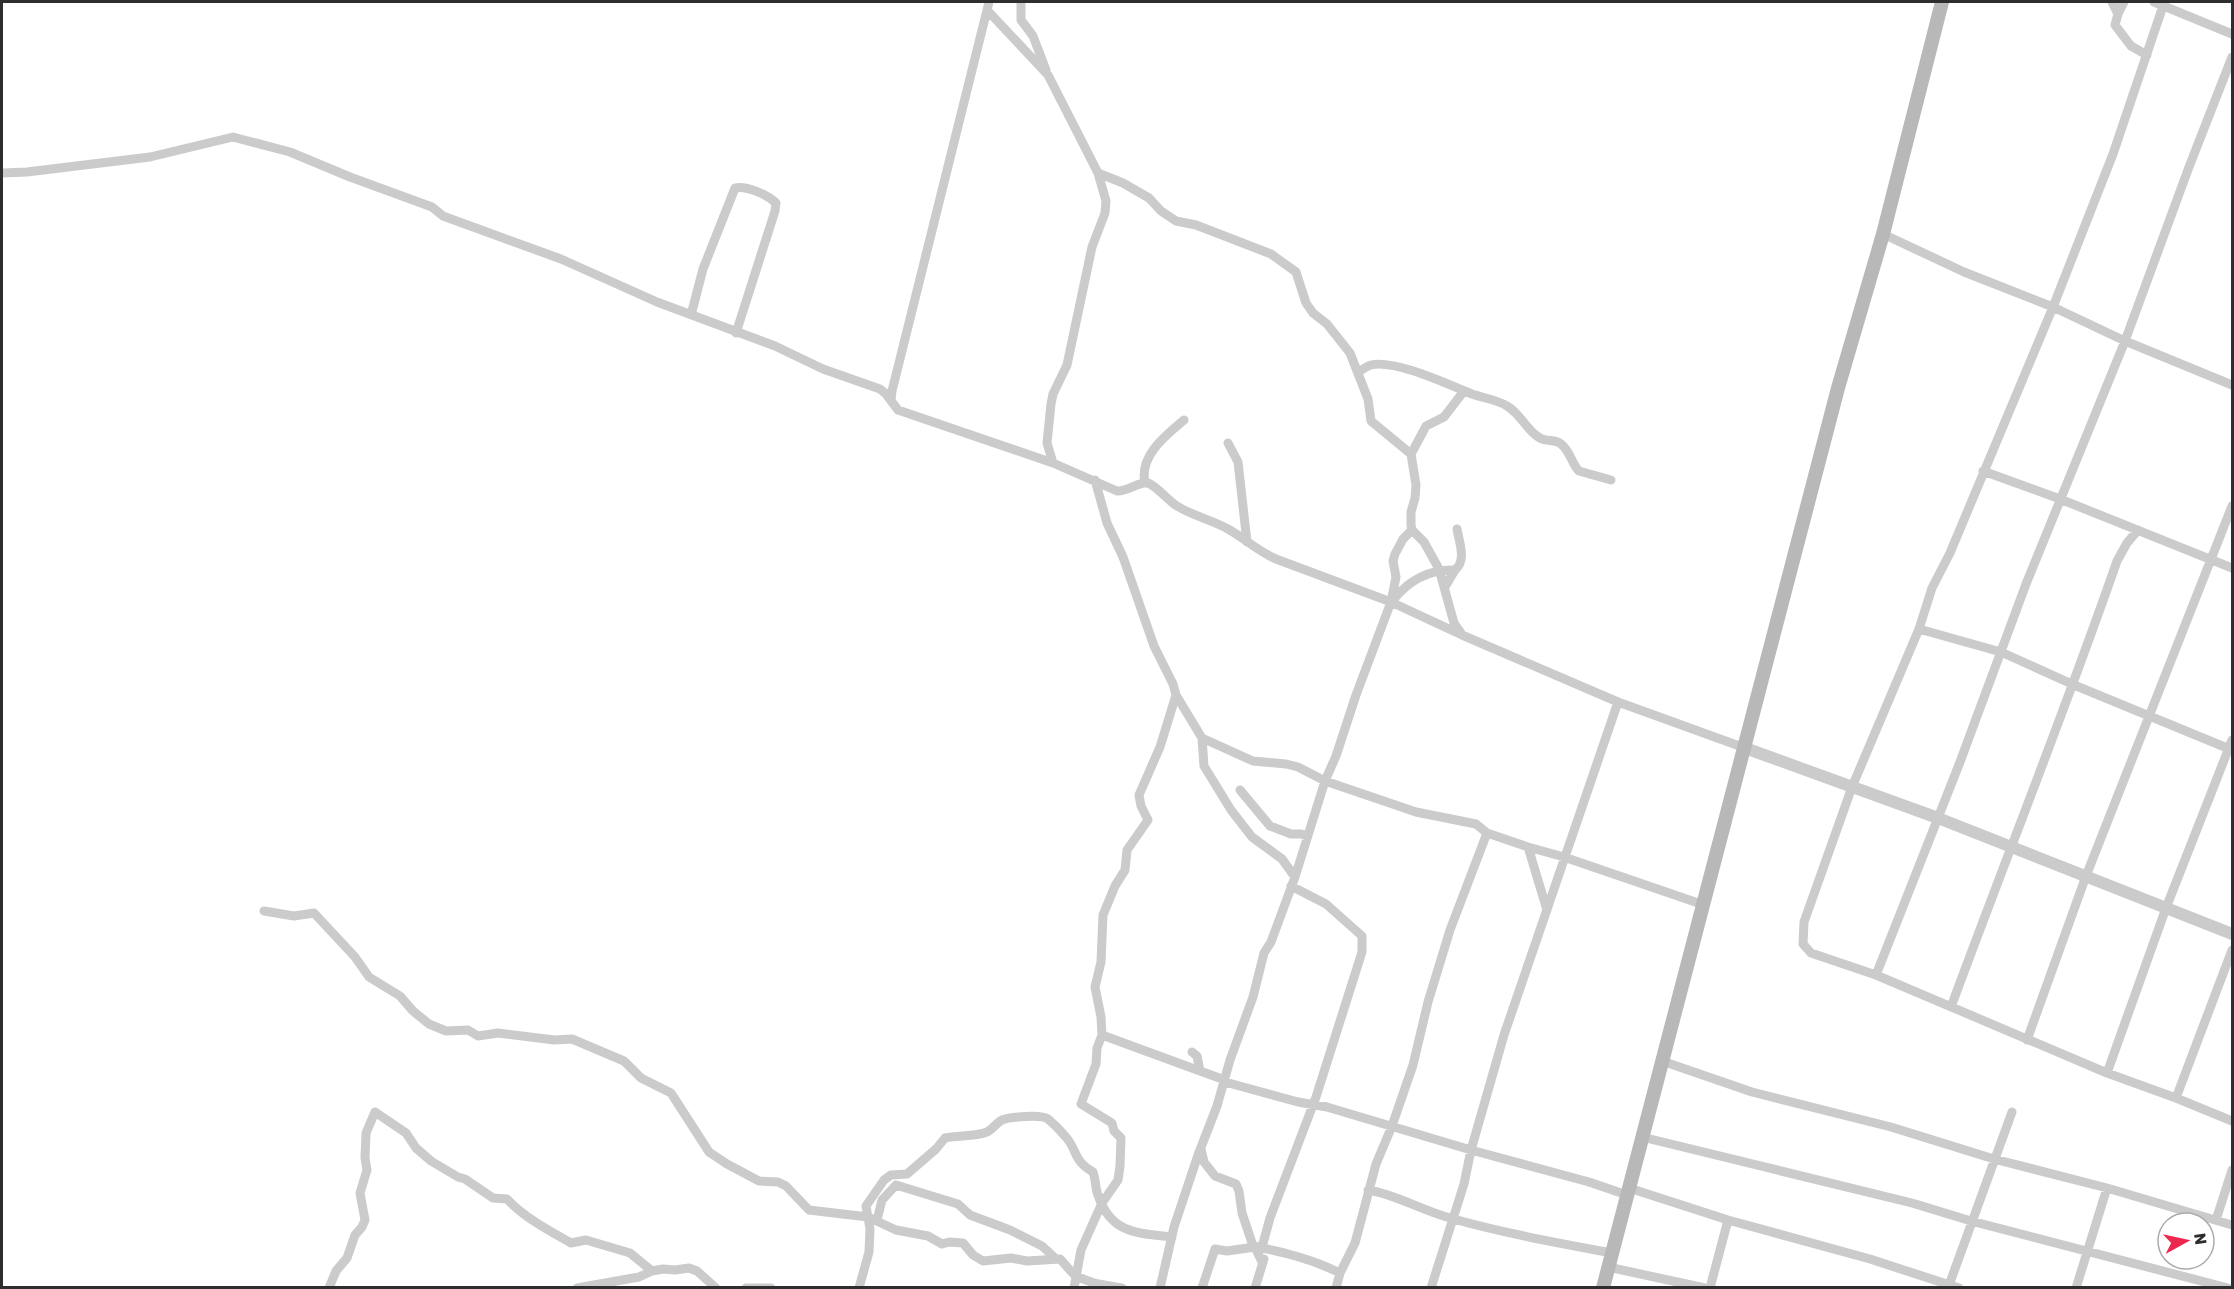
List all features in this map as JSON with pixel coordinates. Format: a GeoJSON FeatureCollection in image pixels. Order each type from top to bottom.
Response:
{"type":"FeatureCollection","features":[{"type":"Feature","properties":{"kind":"main road"},"geometry":{"type":"LineString","coordinates":[[1603,1287],[1838,388],[1883,234],[1942,2]]}},
{"type":"Feature","properties":{"kind":"street"},"geometry":{"type":"LineString","coordinates":[[1021,2],[1021,20],[1033,36],[1048,75],[1098,173],[1104,190],[1105,213],[1092,247],[1067,365],[1053,394],[1047,442],[1053,463]]}},
{"type":"Feature","properties":{"kind":"street"},"geometry":{"type":"LineString","coordinates":[[2112,2],[2118,14]]}},
{"type":"Feature","properties":{"kind":"street"},"geometry":{"type":"LineString","coordinates":[[2124,2],[2115,25],[2131,46],[2147,55]]}},
{"type":"Feature","properties":{"kind":"street"},"geometry":{"type":"LineString","coordinates":[[2154,2],[2232,34]]}},
{"type":"Feature","properties":{"kind":"street"},"geometry":{"type":"LineString","coordinates":[[988,6],[1048,75]]}},
{"type":"Feature","properties":{"kind":"street"},"geometry":{"type":"LineString","coordinates":[[891,400],[988,6]]}},
{"type":"Feature","properties":{"kind":"street"},"geometry":{"type":"LineString","coordinates":[[2163,6],[2113,154],[2053,307],[1950,553],[1932,588],[1919,629],[1852,787],[1804,922],[1803,944],[1811,954],[1876,975],[2027,1040],[2232,1121]]}},
{"type":"Feature","properties":{"kind":"street"},"geometry":{"type":"LineString","coordinates":[[1876,975],[2061,499],[2125,342],[2232,57]]}},
{"type":"Feature","properties":{"kind":"street"},"geometry":{"type":"LineString","coordinates":[[2,173],[150,157],[233,137],[290,152],[432,207],[443,216],[561,259],[657,302],[775,346],[823,369],[880,389],[898,410],[1053,463],[1121,491],[1145,483]]}},
{"type":"Feature","properties":{"kind":"street"},"geometry":{"type":"LineString","coordinates":[[1098,173],[1123,183],[1149,198],[1161,211],[1176,221],[1196,225],[1252,246],[1271,254],[1289,266],[1299,276],[1301,291],[1306,303],[1346,346],[1368,399],[1371,421],[1411,454]]}},
{"type":"Feature","properties":{"kind":"street"},"geometry":{"type":"LineString","coordinates":[[691,315],[703,269],[735,188],[743,187],[770,198],[776,203],[736,333]]}},
{"type":"Feature","properties":{"kind":"street"},"geometry":{"type":"LineString","coordinates":[[1883,234],[1965,272],[2053,307],[2125,342],[2232,385]]}},
{"type":"Feature","properties":{"kind":"street"},"geometry":{"type":"LineString","coordinates":[[1358,372],[1371,365],[1399,368],[1505,404],[1518,413],[1534,434],[1557,441],[1564,446],[1579,471],[1611,480]]}},
{"type":"Feature","properties":{"kind":"street"},"geometry":{"type":"LineString","coordinates":[[1462,635],[1454,623],[1439,569],[1424,542],[1412,530],[1411,512],[1416,485],[1411,454],[1426,426],[1444,417],[1464,391]]}},
{"type":"Feature","properties":{"kind":"street"},"geometry":{"type":"LineString","coordinates":[[1184,420],[1167,434],[1144,464],[1145,483],[1186,512],[1228,529],[1258,551],[1391,602],[1618,702],[1938,818],[2232,934]]}},
{"type":"Feature","properties":{"kind":"street"},"geometry":{"type":"LineString","coordinates":[[1228,443],[1238,462],[1247,542]]}},
{"type":"Feature","properties":{"kind":"street"},"geometry":{"type":"LineString","coordinates":[[1983,471],[2061,499],[2232,568]]}},
{"type":"Feature","properties":{"kind":"street"},"geometry":{"type":"LineString","coordinates":[[1095,480],[1107,523],[1123,557],[1154,646],[1176,694],[1202,738],[1204,766],[1230,810],[1252,837],[1282,859],[1293,882],[1326,904],[1363,938],[1362,952],[1354,981],[1316,1097],[1311,1105],[1270,1218],[1255,1287]]}},
{"type":"Feature","properties":{"kind":"street"},"geometry":{"type":"LineString","coordinates":[[2027,1040],[2086,876],[2232,506]]}},
{"type":"Feature","properties":{"kind":"street"},"geometry":{"type":"LineString","coordinates":[[2116,522],[2124,530],[2127,543]]}},
{"type":"Feature","properties":{"kind":"street"},"geometry":{"type":"LineString","coordinates":[[1445,587],[1461,560],[1457,529]]}},
{"type":"Feature","properties":{"kind":"street"},"geometry":{"type":"LineString","coordinates":[[1160,1287],[1172,1237],[1255,990],[1264,953],[1271,942],[1293,882],[1325,782],[1391,602],[1396,578],[1393,561],[1395,554],[1403,539],[1412,530]]}},
{"type":"Feature","properties":{"kind":"street"},"geometry":{"type":"LineString","coordinates":[[1951,1007],[2010,846],[2074,685],[2117,561],[2127,543],[2138,530]]}},
{"type":"Feature","properties":{"kind":"street"},"geometry":{"type":"LineString","coordinates":[[1391,602],[1418,577],[1439,569],[1455,570]]}},
{"type":"Feature","properties":{"kind":"street"},"geometry":{"type":"LineString","coordinates":[[1919,629],[2001,652],[2074,685],[2231,746],[2166,908],[2108,1073]]}},
{"type":"Feature","properties":{"kind":"street"},"geometry":{"type":"LineString","coordinates":[[1074,1287],[1081,1250],[1102,1203],[1118,1180],[1120,1166],[1121,1138],[1114,1131],[1110,1122],[1081,1104],[1096,1064],[1097,1048],[1102,1035],[1095,987],[1101,962],[1103,915],[1115,886],[1125,870],[1127,850],[1148,820],[1141,806],[1139,795],[1160,747],[1176,694]]}},
{"type":"Feature","properties":{"kind":"street"},"geometry":{"type":"LineString","coordinates":[[1431,1287],[1453,1219],[1504,1035],[1618,702]]}},
{"type":"Feature","properties":{"kind":"street"},"geometry":{"type":"LineString","coordinates":[[1202,738],[1253,761],[1298,767],[1325,782],[1416,812],[1476,824],[1488,833],[1528,848],[1564,857],[1704,905]]}},
{"type":"Feature","properties":{"kind":"street"},"geometry":{"type":"LineString","coordinates":[[1240,790],[1270,826],[1291,834],[1307,836]]}},
{"type":"Feature","properties":{"kind":"street"},"geometry":{"type":"LineString","coordinates":[[1335,1287],[1355,1243],[1376,1164],[1413,1065],[1428,1002],[1450,930],[1488,833]]}},
{"type":"Feature","properties":{"kind":"street"},"geometry":{"type":"LineString","coordinates":[[1528,848],[1547,910]]}},
{"type":"Feature","properties":{"kind":"street"},"geometry":{"type":"LineString","coordinates":[[264,911],[291,916],[314,913],[355,957],[369,977],[400,996],[412,1011],[440,1029],[468,1030],[478,1036],[498,1033],[554,1040],[572,1039],[624,1061],[641,1078],[671,1093],[697,1135],[716,1157],[759,1181],[778,1182],[786,1186],[808,1209],[872,1219],[896,1230],[928,1236],[942,1244],[963,1243],[973,1255],[983,1261],[1011,1258],[1027,1261],[1060,1259],[1077,1275],[1105,1286],[1122,1287]]}},
{"type":"Feature","properties":{"kind":"street"},"geometry":{"type":"LineString","coordinates":[[2176,1098],[2232,950]]}},
{"type":"Feature","properties":{"kind":"street"},"geometry":{"type":"LineString","coordinates":[[1102,1035],[1225,1081],[1311,1105],[1327,1107],[1471,1150],[1628,1191],[1870,1259],[1952,1287],[1971,1221],[2012,1112]]}},
{"type":"Feature","properties":{"kind":"street"},"geometry":{"type":"LineString","coordinates":[[1192,1052],[1197,1056],[1200,1071]]}},
{"type":"Feature","properties":{"kind":"street"},"geometry":{"type":"LineString","coordinates":[[1662,1061],[1752,1092],[1891,1127],[1994,1159],[2185,1211]]}},
{"type":"Feature","properties":{"kind":"street"},"geometry":{"type":"LineString","coordinates":[[330,1287],[336,1271],[347,1258],[355,1235],[362,1227],[364,1220],[360,1193],[367,1170],[366,1133],[375,1112],[406,1133],[416,1148],[431,1161],[465,1179],[493,1198],[507,1198],[519,1212],[553,1233],[571,1243],[586,1240],[630,1253],[652,1271]]}},
{"type":"Feature","properties":{"kind":"street"},"geometry":{"type":"LineString","coordinates":[[872,1219],[866,1210],[867,1202],[884,1180],[891,1175],[907,1174],[945,1138],[987,1132],[999,1121],[1034,1116],[1048,1119],[1071,1143],[1077,1159],[1093,1172],[1097,1194],[1114,1222],[1125,1230],[1172,1237]]}},
{"type":"Feature","properties":{"kind":"street"},"geometry":{"type":"LineString","coordinates":[[1642,1137],[1912,1203],[1971,1221],[2223,1287]]}},
{"type":"Feature","properties":{"kind":"street"},"geometry":{"type":"LineString","coordinates":[[1201,1149],[1204,1162],[1215,1176],[1236,1184],[1251,1243],[1322,1264],[1340,1273]]}},
{"type":"Feature","properties":{"kind":"street"},"geometry":{"type":"LineString","coordinates":[[2232,1170],[2216,1220],[2232,1225]]}},
{"type":"Feature","properties":{"kind":"street"},"geometry":{"type":"LineString","coordinates":[[859,1287],[869,1252],[872,1219],[882,1200],[896,1185],[958,1204],[970,1215],[1010,1230],[1042,1246],[1054,1258]]}},
{"type":"Feature","properties":{"kind":"street"},"geometry":{"type":"LineString","coordinates":[[2076,1287],[2107,1188]]}},
{"type":"Feature","properties":{"kind":"street"},"geometry":{"type":"LineString","coordinates":[[1368,1190],[1381,1192],[1426,1211],[1453,1219],[1611,1253]]}},
{"type":"Feature","properties":{"kind":"street"},"geometry":{"type":"LineString","coordinates":[[1710,1287],[1728,1220]]}},
{"type":"Feature","properties":{"kind":"street"},"geometry":{"type":"LineString","coordinates":[[1262,1262],[1263,1248]]}},
{"type":"Feature","properties":{"kind":"street"},"geometry":{"type":"LineString","coordinates":[[1202,1287],[1214,1250],[1263,1248]]}},
{"type":"Feature","properties":{"kind":"street"},"geometry":{"type":"LineString","coordinates":[[1608,1268],[1705,1287]]}},
{"type":"Feature","properties":{"kind":"street"},"geometry":{"type":"LineString","coordinates":[[576,1287],[639,1277],[652,1271],[693,1269],[716,1287]]}},
{"type":"Feature","properties":{"kind":"street"},"geometry":{"type":"LineString","coordinates":[[746,1287],[771,1287]]}}]}
